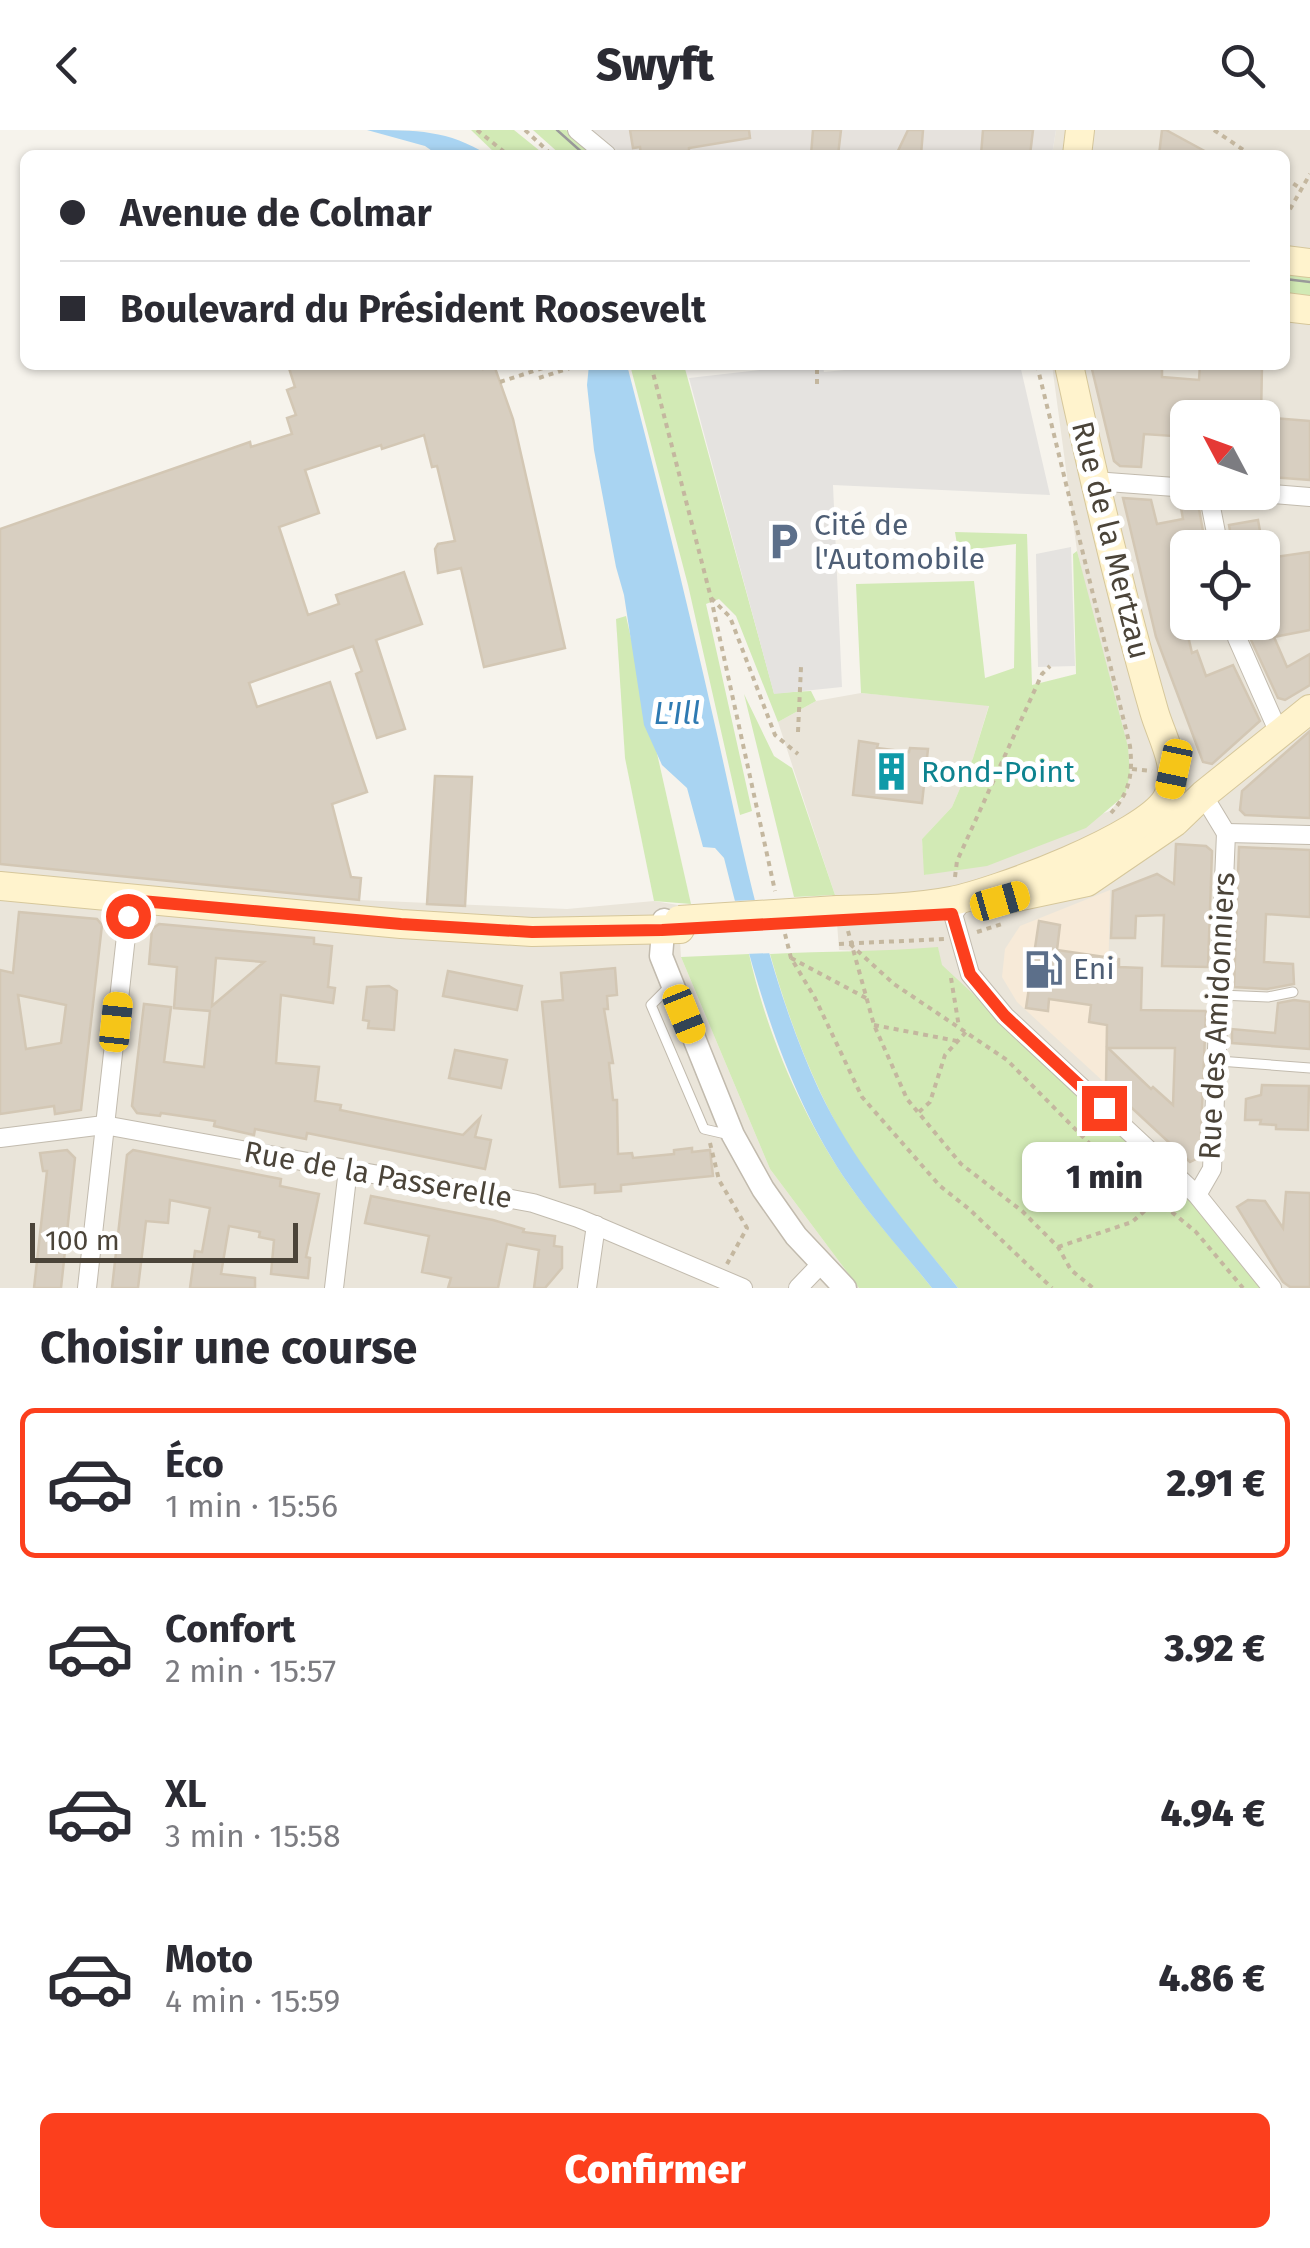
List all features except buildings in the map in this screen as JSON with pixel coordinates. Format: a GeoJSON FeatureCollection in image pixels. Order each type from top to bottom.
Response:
{"type":"FeatureCollection","features":[{"type":"Feature","properties":{"kind":"main road","name":"Rue de la Mertzau"},"geometry":{"type":"LineString","coordinates":[[1070,370],[1094,481],[1155,716],[1174,769]]}},
{"type":"Feature","properties":{"kind":"main road"},"geometry":{"type":"LineString","coordinates":[[963,896],[1020,895],[1087,882],[1175,822],[1203,794],[1310,709]]}},
{"type":"Feature","properties":{"kind":"main road","name":"Rue de la Mertzau"},"geometry":{"type":"LineString","coordinates":[[1155,716],[1203,794]]}},
{"type":"Feature","properties":{"kind":"main road"},"geometry":{"type":"LineString","coordinates":[[1174,769],[1181,780],[1203,794]]}},
{"type":"Feature","properties":{"kind":"main road"},"geometry":{"type":"LineString","coordinates":[[1162,804],[1174,769]]}},
{"type":"Feature","properties":{"kind":"main road"},"geometry":{"type":"LineString","coordinates":[[671,925],[842,925],[950,901],[1062,862],[1124,834],[1162,804],[1190,791],[1203,794]]}},
{"type":"Feature","properties":{"kind":"main road"},"geometry":{"type":"LineString","coordinates":[[0,886],[401,924],[566,931],[785,918],[842,925]]}},
{"type":"Feature","properties":{"kind":"street"},"geometry":{"type":"LineString","coordinates":[[577,130],[601,150]]}},
{"type":"Feature","properties":{"kind":"street"},"geometry":{"type":"LineString","coordinates":[[1094,481],[1170,487]]}},
{"type":"Feature","properties":{"kind":"street"},"geometry":{"type":"LineString","coordinates":[[1280,494],[1310,497]]}},
{"type":"Feature","properties":{"kind":"street"},"geometry":{"type":"LineString","coordinates":[[1238,640],[1280,733]]}},
{"type":"Feature","properties":{"kind":"street","name":"Rue de la Mertzau"},"geometry":{"type":"LineString","coordinates":[[1203,794],[1226,833]]}},
{"type":"Feature","properties":{"kind":"street"},"geometry":{"type":"LineString","coordinates":[[1226,833],[1310,835]]}},
{"type":"Feature","properties":{"kind":"street","name":"Rue des Amidonniers"},"geometry":{"type":"LineString","coordinates":[[1198,1195],[1212,1169],[1226,833]]}},
{"type":"Feature","properties":{"kind":"street"},"geometry":{"type":"LineString","coordinates":[[963,896],[970,974],[1005,1016],[1198,1195],[1272,1288]]}},
{"type":"Feature","properties":{"kind":"street"},"geometry":{"type":"LineString","coordinates":[[87,1288],[130,900]]}},
{"type":"Feature","properties":{"kind":"street"},"geometry":{"type":"LineString","coordinates":[[671,925],[661,956],[732,1135],[762,1188],[796,1236],[845,1288]]}},
{"type":"Feature","properties":{"kind":"street","name":"Rue de la Passerelle"},"geometry":{"type":"LineString","coordinates":[[0,1138],[104,1125],[533,1203],[743,1288]]}},
{"type":"Feature","properties":{"kind":"street"},"geometry":{"type":"LineString","coordinates":[[334,1288],[348,1169]]}},
{"type":"Feature","properties":{"kind":"street"},"geometry":{"type":"LineString","coordinates":[[587,1288],[596,1226]]}},
{"type":"Feature","properties":{"kind":"street"},"geometry":{"type":"LineString","coordinates":[[798,1288],[822,1264]]}},
{"type":"Feature","properties":{"kind":"lane"},"geometry":{"type":"LineString","coordinates":[[672,984],[651,1004],[704,1129],[732,1135]]}},
{"type":"Feature","properties":{"kind":"lane"},"geometry":{"type":"LineString","coordinates":[[1220,995],[1268,997],[1293,992]]}},
{"type":"Feature","properties":{"kind":"lane"},"geometry":{"type":"LineString","coordinates":[[1219,1061],[1310,1068]]}},
{"type":"Feature","properties":{"kind":"path"},"geometry":{"type":"LineString","coordinates":[[477,130],[502,150]]}},
{"type":"Feature","properties":{"kind":"path"},"geometry":{"type":"LineString","coordinates":[[525,130],[547,150]]}},
{"type":"Feature","properties":{"kind":"path"},"geometry":{"type":"LineString","coordinates":[[1214,130],[1244,150]]}},
{"type":"Feature","properties":{"kind":"path"},"geometry":{"type":"LineString","coordinates":[[1290,208],[1310,174]]}},
{"type":"Feature","properties":{"kind":"path"},"geometry":{"type":"LineString","coordinates":[[1290,181],[1300,188]]}},
{"type":"Feature","properties":{"kind":"path"},"geometry":{"type":"LineString","coordinates":[[500,382],[537,370]]}},
{"type":"Feature","properties":{"kind":"path"},"geometry":{"type":"LineString","coordinates":[[540,378],[564,370]]}},
{"type":"Feature","properties":{"kind":"path"},"geometry":{"type":"LineString","coordinates":[[651,370],[711,598],[791,958],[816,998],[862,1097],[940,1186],[969,1208],[1052,1288]]}},
{"type":"Feature","properties":{"kind":"path"},"geometry":{"type":"LineString","coordinates":[[817,370],[817,384]]}},
{"type":"Feature","properties":{"kind":"path"},"geometry":{"type":"LineString","coordinates":[[1038,370],[1130,746],[1132,769],[1126,796],[1099,821]]}},
{"type":"Feature","properties":{"kind":"path"},"geometry":{"type":"LineString","coordinates":[[711,598],[730,617],[775,735],[798,754]]}},
{"type":"Feature","properties":{"kind":"path"},"geometry":{"type":"LineString","coordinates":[[963,896],[954,882],[957,861],[1042,674],[1050,666]]}},
{"type":"Feature","properties":{"kind":"path"},"geometry":{"type":"LineString","coordinates":[[798,732],[800,667]]}},
{"type":"Feature","properties":{"kind":"path"},"geometry":{"type":"LineString","coordinates":[[842,925],[874,1025],[907,1099],[962,1164],[998,1190],[1058,1247],[1071,1270],[1092,1288]]}},
{"type":"Feature","properties":{"kind":"path"},"geometry":{"type":"LineString","coordinates":[[842,925],[894,984],[1006,1060],[1091,1144],[1196,1232],[1242,1288]]}},
{"type":"Feature","properties":{"kind":"path"},"geometry":{"type":"LineString","coordinates":[[791,958],[866,998]]}},
{"type":"Feature","properties":{"kind":"path"},"geometry":{"type":"LineString","coordinates":[[950,974],[958,1027]]}},
{"type":"Feature","properties":{"kind":"path"},"geometry":{"type":"LineString","coordinates":[[874,1025],[958,1041]]}},
{"type":"Feature","properties":{"kind":"path"},"geometry":{"type":"LineString","coordinates":[[918,1113],[930,1102],[945,1056],[966,1032]]}},
{"type":"Feature","properties":{"kind":"path"},"geometry":{"type":"LineString","coordinates":[[704,1129],[714,1152],[719,1180],[746,1228],[730,1255],[723,1281]]}},
{"type":"Feature","properties":{"kind":"path"},"geometry":{"type":"LineString","coordinates":[[1058,1247],[1132,1222],[1180,1177]]}},
{"type":"Feature","properties":{"kind":"shaded area"},"geometry":{"type":"Polygon","coordinates":[[[588,130],[1056,130],[1053,150],[617,150],[588,130]]]}},
{"type":"Feature","properties":{"kind":"shaded area"},"geometry":{"type":"Polygon","coordinates":[[[1056,130],[1310,130],[1310,1288],[1263,1288],[941,965],[938,948],[839,950],[835,895],[778,722],[816,701],[861,693],[989,705],[973,758],[952,807],[922,839],[925,875],[1110,811],[1125,795],[1130,775],[1077,551],[1053,370],[1290,370],[1290,150],[1053,150],[1056,130]]]}},
{"type":"Feature","properties":{"kind":"shaded area","name":"Cité de l'Automobile"},"geometry":{"type":"Polygon","coordinates":[[[760,370],[1021,370],[1050,495],[833,485],[842,687],[774,694],[689,378],[760,370]]]}},
{"type":"Feature","properties":{"kind":"shaded area"},"geometry":{"type":"Polygon","coordinates":[[[1071,547],[1075,666],[1038,667],[1036,554],[1071,547]]]}},
{"type":"Feature","properties":{"kind":"shaded area"},"geometry":{"type":"Polygon","coordinates":[[[0,864],[359,900],[567,909],[654,901],[678,905],[681,957],[770,1169],[859,1288],[0,1288],[0,864]]]}},
{"type":"Feature","properties":{"kind":"shaded area"},"geometry":{"type":"Polygon","coordinates":[[[1110,890],[1106,1084],[1017,1002],[1002,977],[1005,949],[1020,926],[1110,890]]]}},
{"type":"Feature","properties":{"kind":"green space"},"geometry":{"type":"Polygon","coordinates":[[[471,130],[514,130],[539,150],[492,150],[471,130]]]}},
{"type":"Feature","properties":{"kind":"green space"},"geometry":{"type":"Polygon","coordinates":[[[533,130],[566,130],[589,150],[555,150],[533,130]]]}},
{"type":"Feature","properties":{"kind":"green space"},"geometry":{"type":"Polygon","coordinates":[[[1290,269],[1310,271],[1310,301],[1290,299],[1290,269]]]}},
{"type":"Feature","properties":{"kind":"green space"},"geometry":{"type":"Polygon","coordinates":[[[631,370],[685,370],[774,693],[811,691],[816,701],[778,722],[736,616],[719,599],[706,604],[752,811],[740,815],[688,585],[631,370]]]}},
{"type":"Feature","properties":{"kind":"green space"},"geometry":{"type":"Polygon","coordinates":[[[955,532],[1027,534],[1032,685],[1076,674],[1073,554],[1077,551],[1128,747],[1130,775],[1125,795],[1086,828],[987,866],[924,875],[922,839],[952,807],[989,706],[861,693],[856,584],[974,581],[985,678],[1014,668],[1016,544],[958,551],[955,532]]]}},
{"type":"Feature","properties":{"kind":"green space"},"geometry":{"type":"Polygon","coordinates":[[[626,616],[691,904],[654,901],[625,758],[616,619],[626,616]]]}},
{"type":"Feature","properties":{"kind":"green space"},"geometry":{"type":"Polygon","coordinates":[[[744,694],[774,756],[792,768],[835,895],[794,897],[744,694]]]}},
{"type":"Feature","properties":{"kind":"green space"},"geometry":{"type":"Polygon","coordinates":[[[938,947],[942,965],[1186,1192],[1263,1288],[958,1288],[884,1198],[832,1117],[787,1009],[770,954],[938,947]]]}},
{"type":"Feature","properties":{"kind":"green space"},"geometry":{"type":"Polygon","coordinates":[[[749,954],[776,1045],[817,1132],[860,1199],[932,1288],[859,1288],[770,1169],[681,957],[749,954]]]}},
{"type":"Feature","properties":{"kind":"water"},"geometry":{"type":"Polygon","coordinates":[[[367,130],[431,133],[479,150],[431,150],[367,130]]]}},
{"type":"Feature","properties":{"kind":"water","name":"L'Ill"},"geometry":{"type":"Polygon","coordinates":[[[588,370],[628,370],[685,595],[747,870],[771,959],[801,1047],[848,1143],[958,1288],[932,1288],[860,1199],[826,1149],[772,1028],[724,858],[715,848],[703,847],[687,788],[662,765],[644,725],[624,595],[594,450],[588,370]]]}},
{"type":"Feature","properties":{"kind":"pier"},"geometry":{"type":"Polygon","coordinates":[[[760,900],[775,953],[744,954],[730,901],[760,900]]]}},
{"type":"Feature","properties":{"kind":"tram line"},"geometry":{"type":"LineString","coordinates":[[557,130],[579,150]]}},
{"type":"Feature","properties":{"kind":"tram line"},"geometry":{"type":"LineString","coordinates":[[1290,280],[1310,282]]}},
{"type":"Feature","properties":{"kind":"place","name":"Cité de l'Automobile"},"geometry":{"type":"Point","coordinates":[784,542]}},
{"type":"Feature","properties":{"kind":"place","name":"Rond-Point"},"geometry":{"type":"Point","coordinates":[891,772]}},
{"type":"Feature","properties":{"kind":"place","name":"Eni"},"geometry":{"type":"Point","coordinates":[1043,969]}},
{"type":"Feature","properties":{"kind":"route"},"geometry":{"type":"LineString","coordinates":[[128,916],[130,900],[532,932],[898,920],[952,914],[970,974],[1005,1016],[1104,1108]]}}]}
